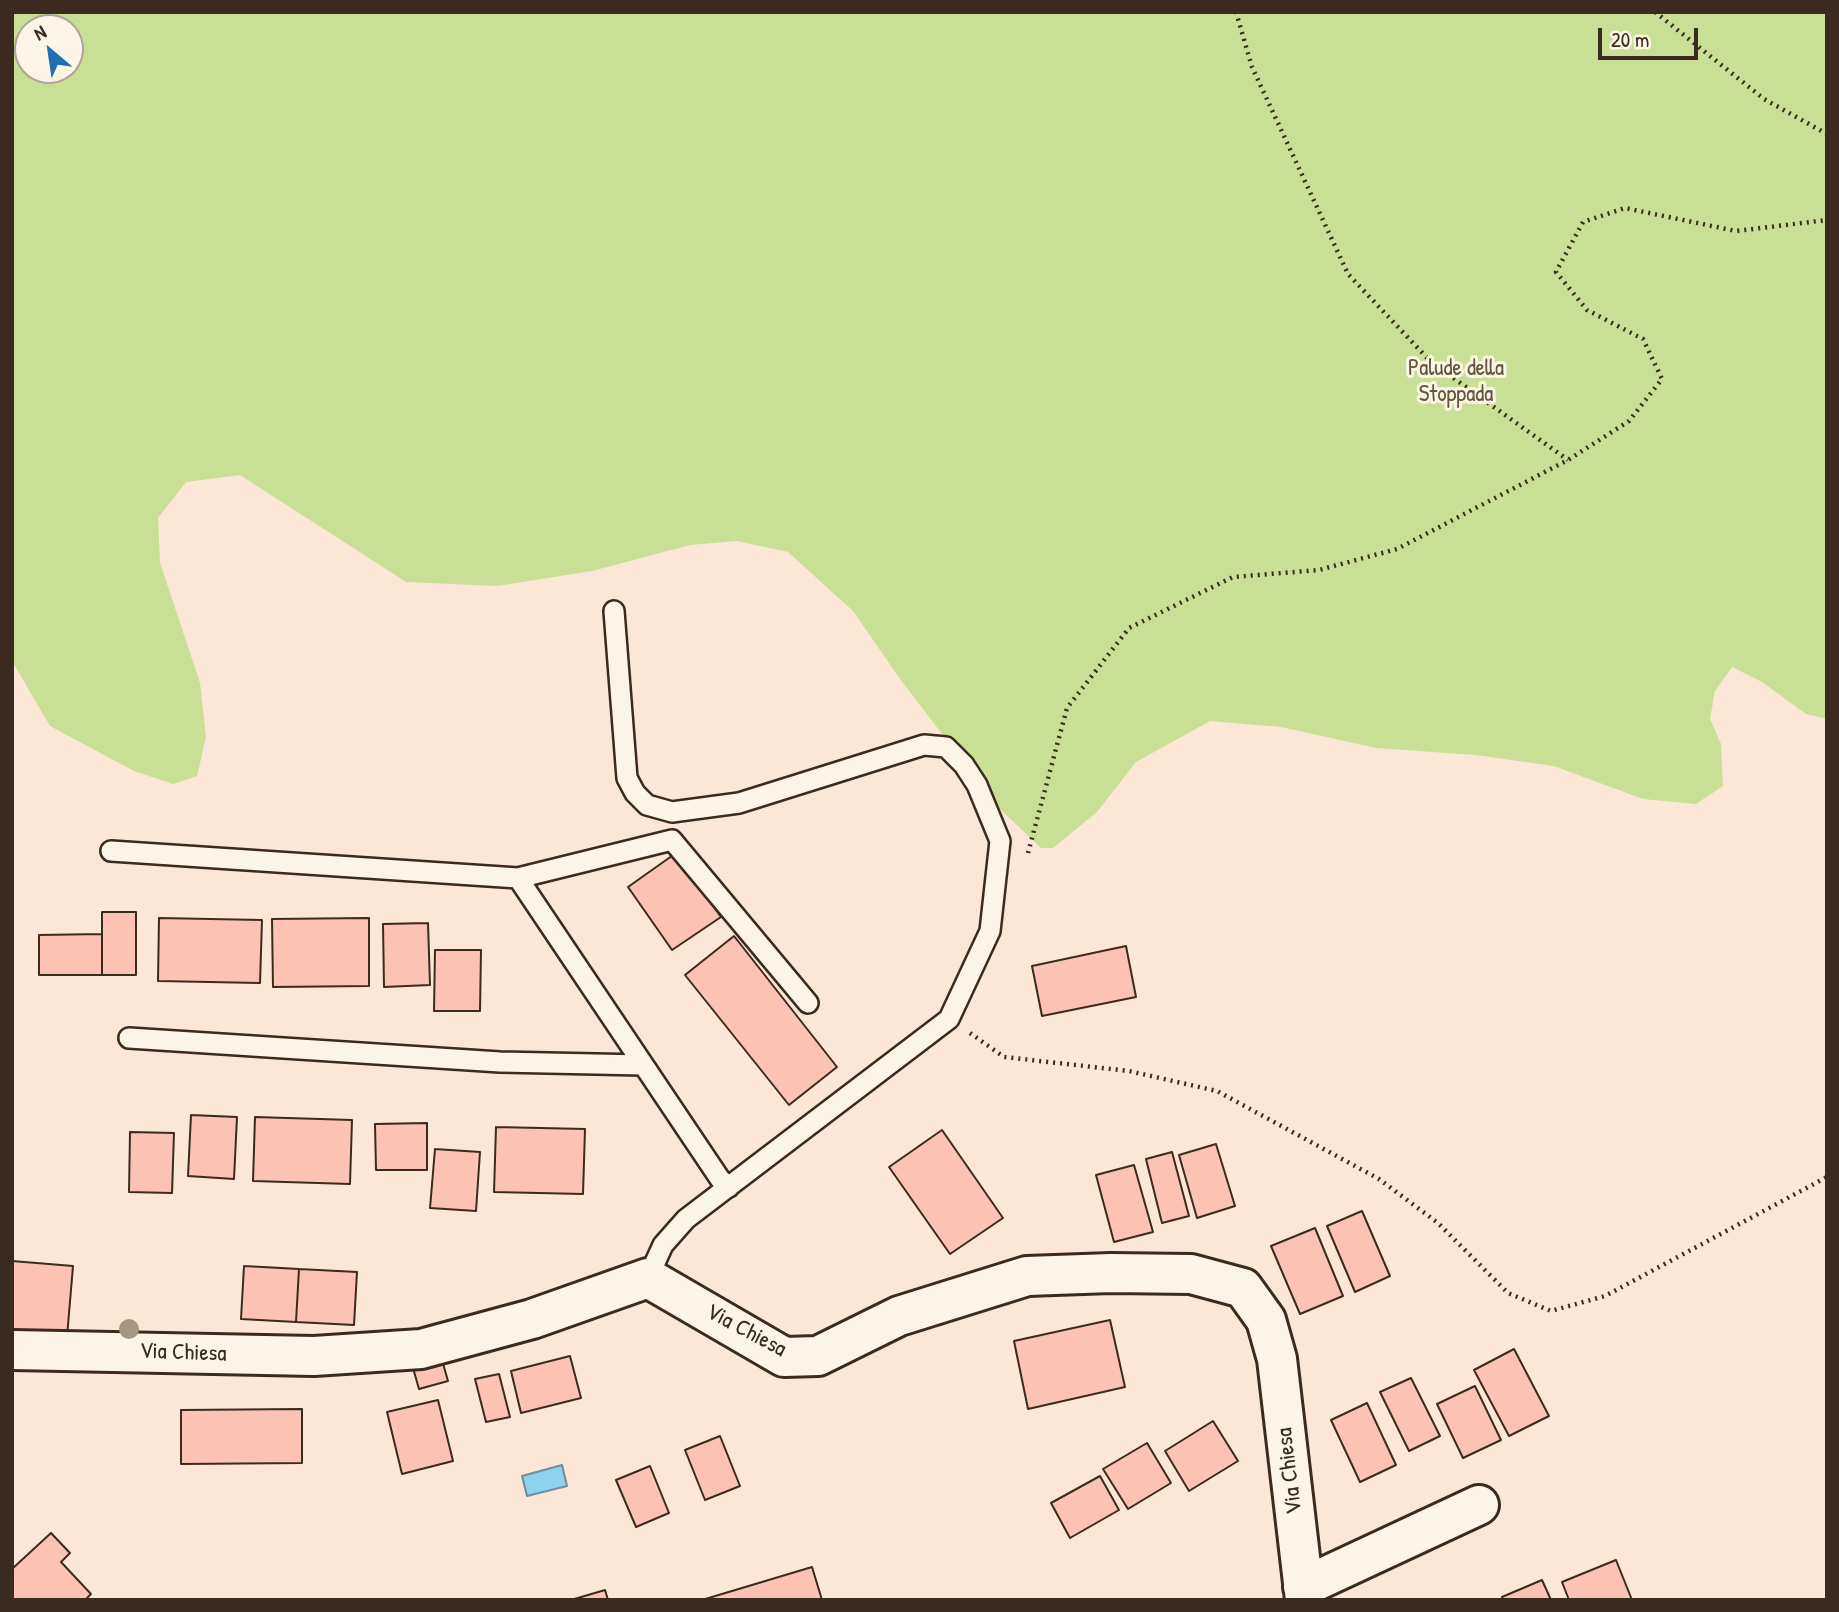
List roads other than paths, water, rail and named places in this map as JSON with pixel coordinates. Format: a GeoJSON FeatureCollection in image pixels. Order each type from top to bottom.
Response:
{"type":"FeatureCollection","features":[{"type":"Feature","properties":{"kind":"street","name":"Via Chiesa"},"geometry":{"type":"LineString","coordinates":[[12,1350],[314,1356],[421,1349],[532,1319],[648,1278],[784,1357],[818,1356],[899,1316],[1027,1276],[1191,1274],[1243,1288],[1266,1320],[1277,1359],[1304,1594]]}},
{"type":"Feature","properties":{"kind":"street"},"geometry":{"type":"LineString","coordinates":[[1304,1594],[1479,1505]]}},
{"type":"Feature","properties":{"kind":"lane"},"geometry":{"type":"LineString","coordinates":[[614,611],[627,778],[646,805],[672,812],[739,803],[924,745],[946,747],[964,765],[977,785],[1000,841],[990,932],[949,1019],[686,1219],[663,1245],[648,1278]]}},
{"type":"Feature","properties":{"kind":"lane"},"geometry":{"type":"LineString","coordinates":[[111,850],[518,878],[672,839],[808,1003]]}},
{"type":"Feature","properties":{"kind":"lane"},"geometry":{"type":"LineString","coordinates":[[518,878],[720,1179],[729,1187]]}},
{"type":"Feature","properties":{"kind":"lane"},"geometry":{"type":"LineString","coordinates":[[129,1038],[500,1062],[643,1065]]}},
{"type":"Feature","properties":{"kind":"water"},"geometry":{"type":"Polygon","coordinates":[[[562,1465],[567,1486],[527,1496],[522,1476],[562,1465]]]}},
{"type":"Feature","properties":{"kind":"park label","name":"Palude della Stoppada"},"geometry":{"type":"Point","coordinates":[1456,382]}}]}
